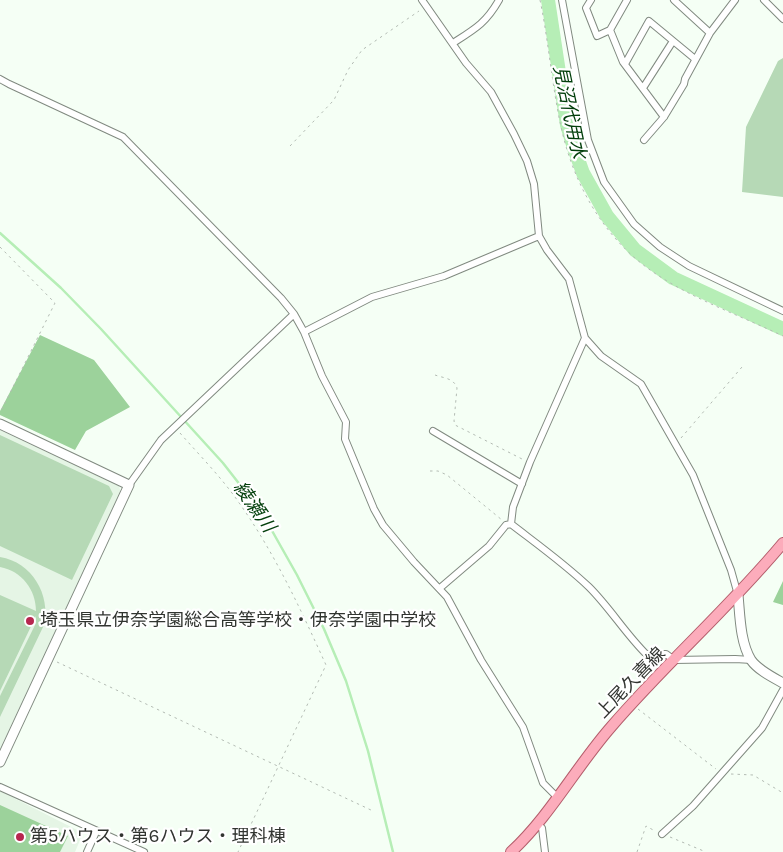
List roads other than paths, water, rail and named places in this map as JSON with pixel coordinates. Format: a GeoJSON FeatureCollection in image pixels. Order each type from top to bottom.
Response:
{"type":"FeatureCollection","features":[{"type":"Feature","properties":{"kind":"main road","name":"上尾久喜線"},"geometry":{"type":"LineString","coordinates":[[511,852],[537,823],[591,750],[631,704],[738,595],[783,543]]}},
{"type":"Feature","properties":{"kind":"street"},"geometry":{"type":"LineString","coordinates":[[422,0],[466,63],[491,92],[527,161],[534,184],[539,236],[547,250],[569,278],[585,338],[601,356],[640,384],[676,444],[693,475],[731,570],[738,595],[743,634],[752,660],[765,673],[783,682]]}},
{"type":"Feature","properties":{"kind":"street"},"geometry":{"type":"LineString","coordinates":[[453,43],[480,26],[490,15],[499,0]]}},
{"type":"Feature","properties":{"kind":"street"},"geometry":{"type":"LineString","coordinates":[[562,0],[588,140],[604,182],[634,224],[660,247],[689,266],[783,311]]}},
{"type":"Feature","properties":{"kind":"street"},"geometry":{"type":"LineString","coordinates":[[591,0],[586,8],[597,36],[610,30],[627,0]]}},
{"type":"Feature","properties":{"kind":"street"},"geometry":{"type":"LineString","coordinates":[[674,0],[710,33]]}},
{"type":"Feature","properties":{"kind":"street"},"geometry":{"type":"LineString","coordinates":[[644,140],[664,117],[684,84],[695,59],[710,33],[735,0]]}},
{"type":"Feature","properties":{"kind":"street"},"geometry":{"type":"LineString","coordinates":[[764,0],[783,19]]}},
{"type":"Feature","properties":{"kind":"street"},"geometry":{"type":"LineString","coordinates":[[625,64],[649,21],[695,59]]}},
{"type":"Feature","properties":{"kind":"street"},"geometry":{"type":"LineString","coordinates":[[610,30],[625,64],[664,117]]}},
{"type":"Feature","properties":{"kind":"street"},"geometry":{"type":"LineString","coordinates":[[643,88],[673,41]]}},
{"type":"Feature","properties":{"kind":"street"},"geometry":{"type":"LineString","coordinates":[[0,78],[9,84],[123,137],[294,314],[304,332],[322,376],[346,422],[345,438],[374,509],[383,525],[447,597],[497,688],[523,727],[542,783],[557,797]]}},
{"type":"Feature","properties":{"kind":"street"},"geometry":{"type":"LineString","coordinates":[[304,332],[372,297],[444,276],[539,236]]}},
{"type":"Feature","properties":{"kind":"street"},"geometry":{"type":"LineString","coordinates":[[0,762],[129,485],[160,440],[294,314]]}},
{"type":"Feature","properties":{"kind":"street"},"geometry":{"type":"LineString","coordinates":[[440,588],[489,546],[509,525],[513,506],[530,462],[585,338]]}},
{"type":"Feature","properties":{"kind":"street"},"geometry":{"type":"LineString","coordinates":[[0,424],[129,485]]}},
{"type":"Feature","properties":{"kind":"street"},"geometry":{"type":"LineString","coordinates":[[433,431],[522,484]]}},
{"type":"Feature","properties":{"kind":"street"},"geometry":{"type":"LineString","coordinates":[[509,525],[588,586],[610,610],[632,640],[646,654],[666,654],[674,660],[752,660]]}},
{"type":"Feature","properties":{"kind":"street"},"geometry":{"type":"LineString","coordinates":[[662,834],[693,806],[762,728],[783,690]]}},
{"type":"Feature","properties":{"kind":"street"},"geometry":{"type":"LineString","coordinates":[[0,787],[141,851]]}},
{"type":"Feature","properties":{"kind":"street"},"geometry":{"type":"LineString","coordinates":[[537,823],[542,828],[546,852]]}},
{"type":"Feature","properties":{"kind":"street"},"geometry":{"type":"LineString","coordinates":[[87,852],[96,832]]}},
{"type":"Feature","properties":{"kind":"waterway","name":"見沼代用水"},"geometry":{"type":"LineString","coordinates":[[548,0],[567,125],[583,173],[607,216],[635,250],[673,278],[783,329]]}},
{"type":"Feature","properties":{"kind":"waterway","name":"綾瀬川"},"geometry":{"type":"LineString","coordinates":[[0,233],[61,288],[101,329],[223,463],[262,513],[297,575],[324,629],[346,681],[368,751],[393,852]]}},
{"type":"Feature","properties":{"kind":"place","name":"埼玉県立伊奈学園総合高等学校・伊奈学園中学校"},"geometry":{"type":"Point","coordinates":[30,621]}},
{"type":"Feature","properties":{"kind":"place","name":"第5ハウス・第6ハウス・理科棟"},"geometry":{"type":"Point","coordinates":[20,837]}}]}
